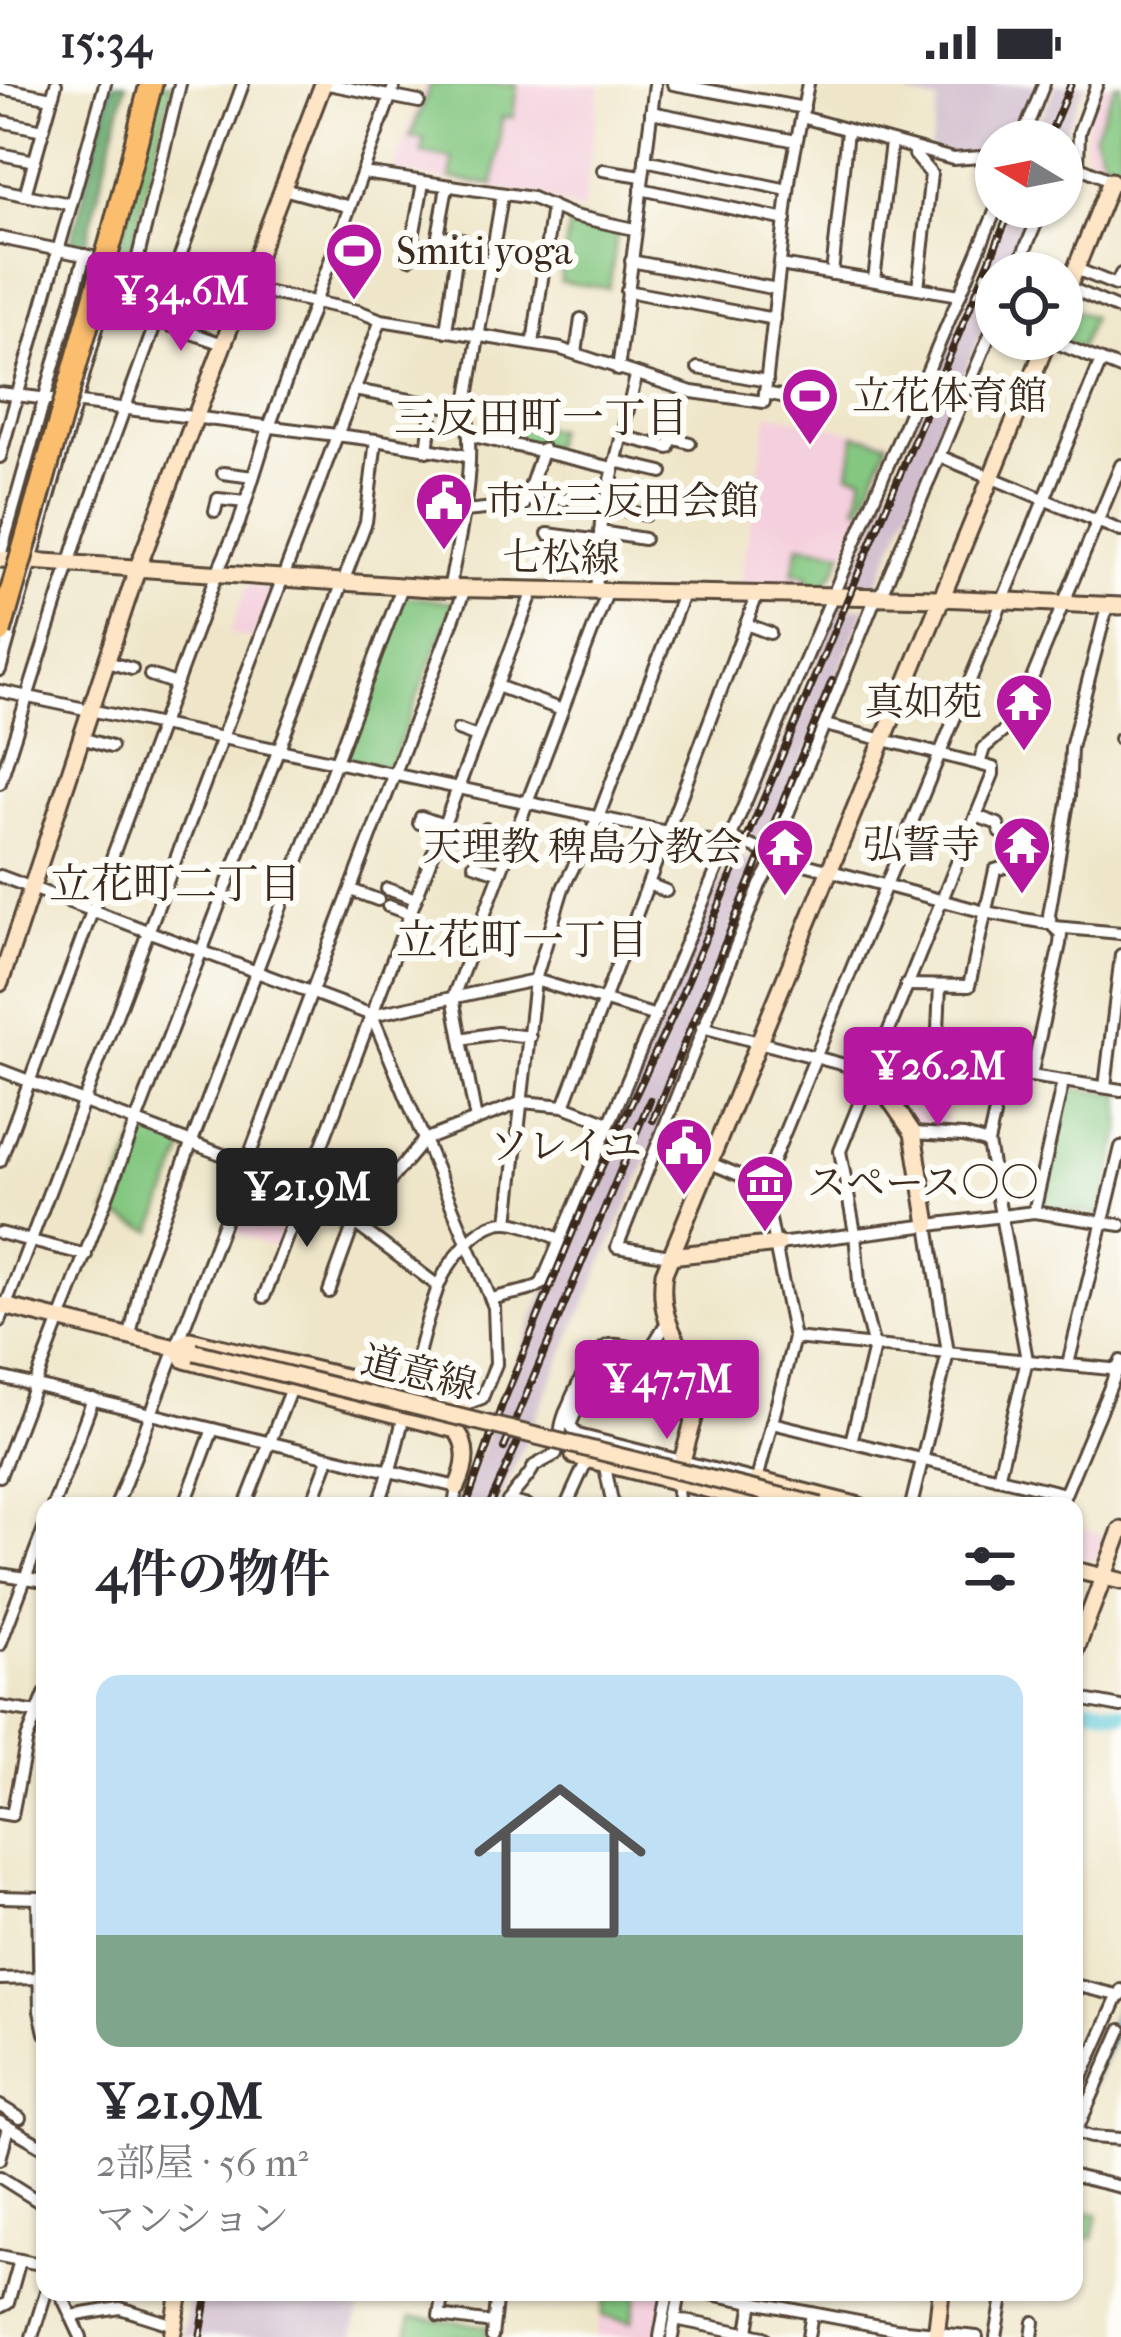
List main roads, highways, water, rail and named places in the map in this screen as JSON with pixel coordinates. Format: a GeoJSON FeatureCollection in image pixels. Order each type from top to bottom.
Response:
{"type":"FeatureCollection","features":[{"type":"Feature","properties":{"kind":"highway"},"geometry":{"type":"LineString","coordinates":[[0,632],[108,232],[138,84]]}},
{"type":"Feature","properties":{"kind":"highway"},"geometry":{"type":"LineString","coordinates":[[0,588],[151,84]]}},
{"type":"Feature","properties":{"kind":"water"},"geometry":{"type":"Polygon","coordinates":[[[1121,1998],[1121,2020],[1083,2105],[1083,2083],[1121,1998]]]}},
{"type":"Feature","properties":{"kind":"waterway"},"geometry":{"type":"LineString","coordinates":[[80,192],[111,84]]}},
{"type":"Feature","properties":{"kind":"waterway"},"geometry":{"type":"LineString","coordinates":[[1092,1707],[1121,1713]]}},
{"type":"Feature","properties":{"kind":"waterway"},"geometry":{"type":"LineString","coordinates":[[667,2337],[673,2301]]}},
{"type":"Feature","properties":{"kind":"railway"},"geometry":{"type":"LineString","coordinates":[[1056,120],[1071,84]]}},
{"type":"Feature","properties":{"kind":"railway"},"geometry":{"type":"LineString","coordinates":[[469,1497],[585,1202],[674,1013],[1003,228]]}},
{"type":"Feature","properties":{"kind":"railway"},"geometry":{"type":"LineString","coordinates":[[653,1120],[832,681]]}},
{"type":"Feature","properties":{"kind":"railway"},"geometry":{"type":"LineString","coordinates":[[504,1448],[650,1100]]}},
{"type":"Feature","properties":{"kind":"railway"},"geometry":{"type":"LineString","coordinates":[[493,1497],[521,1435]]}},
{"type":"Feature","properties":{"kind":"railway"},"geometry":{"type":"LineString","coordinates":[[200,2337],[206,2301]]}},
{"type":"Feature","properties":{"kind":"place","name":"Smiti yoga"},"geometry":{"type":"Point","coordinates":[354,302]}},
{"type":"Feature","properties":{"kind":"place","name":"立花体育館"},"geometry":{"type":"Point","coordinates":[810,447]}},
{"type":"Feature","properties":{"kind":"place","name":"市立三反田会館"},"geometry":{"type":"Point","coordinates":[444,552]}},
{"type":"Feature","properties":{"kind":"place","name":"真如苑"},"geometry":{"type":"Point","coordinates":[1024,753]}},
{"type":"Feature","properties":{"kind":"place","name":"弘誓寺"},"geometry":{"type":"Point","coordinates":[1022,896]}},
{"type":"Feature","properties":{"kind":"place","name":"天理教 稗島分教会"},"geometry":{"type":"Point","coordinates":[785,898]}},
{"type":"Feature","properties":{"kind":"place","name":"ソレイユ"},"geometry":{"type":"Point","coordinates":[684,1197]}},
{"type":"Feature","properties":{"kind":"place","name":"スペース○○"},"geometry":{"type":"Point","coordinates":[765,1234]}},
{"type":"Feature","properties":{"kind":"district","name":"三反田町一丁目"},"geometry":{"type":"Point","coordinates":[541,418]}},
{"type":"Feature","properties":{"kind":"district","name":"立花町二丁目"},"geometry":{"type":"Point","coordinates":[175,884]}},
{"type":"Feature","properties":{"kind":"district","name":"立花町一丁目"},"geometry":{"type":"Point","coordinates":[522,940]}}]}
